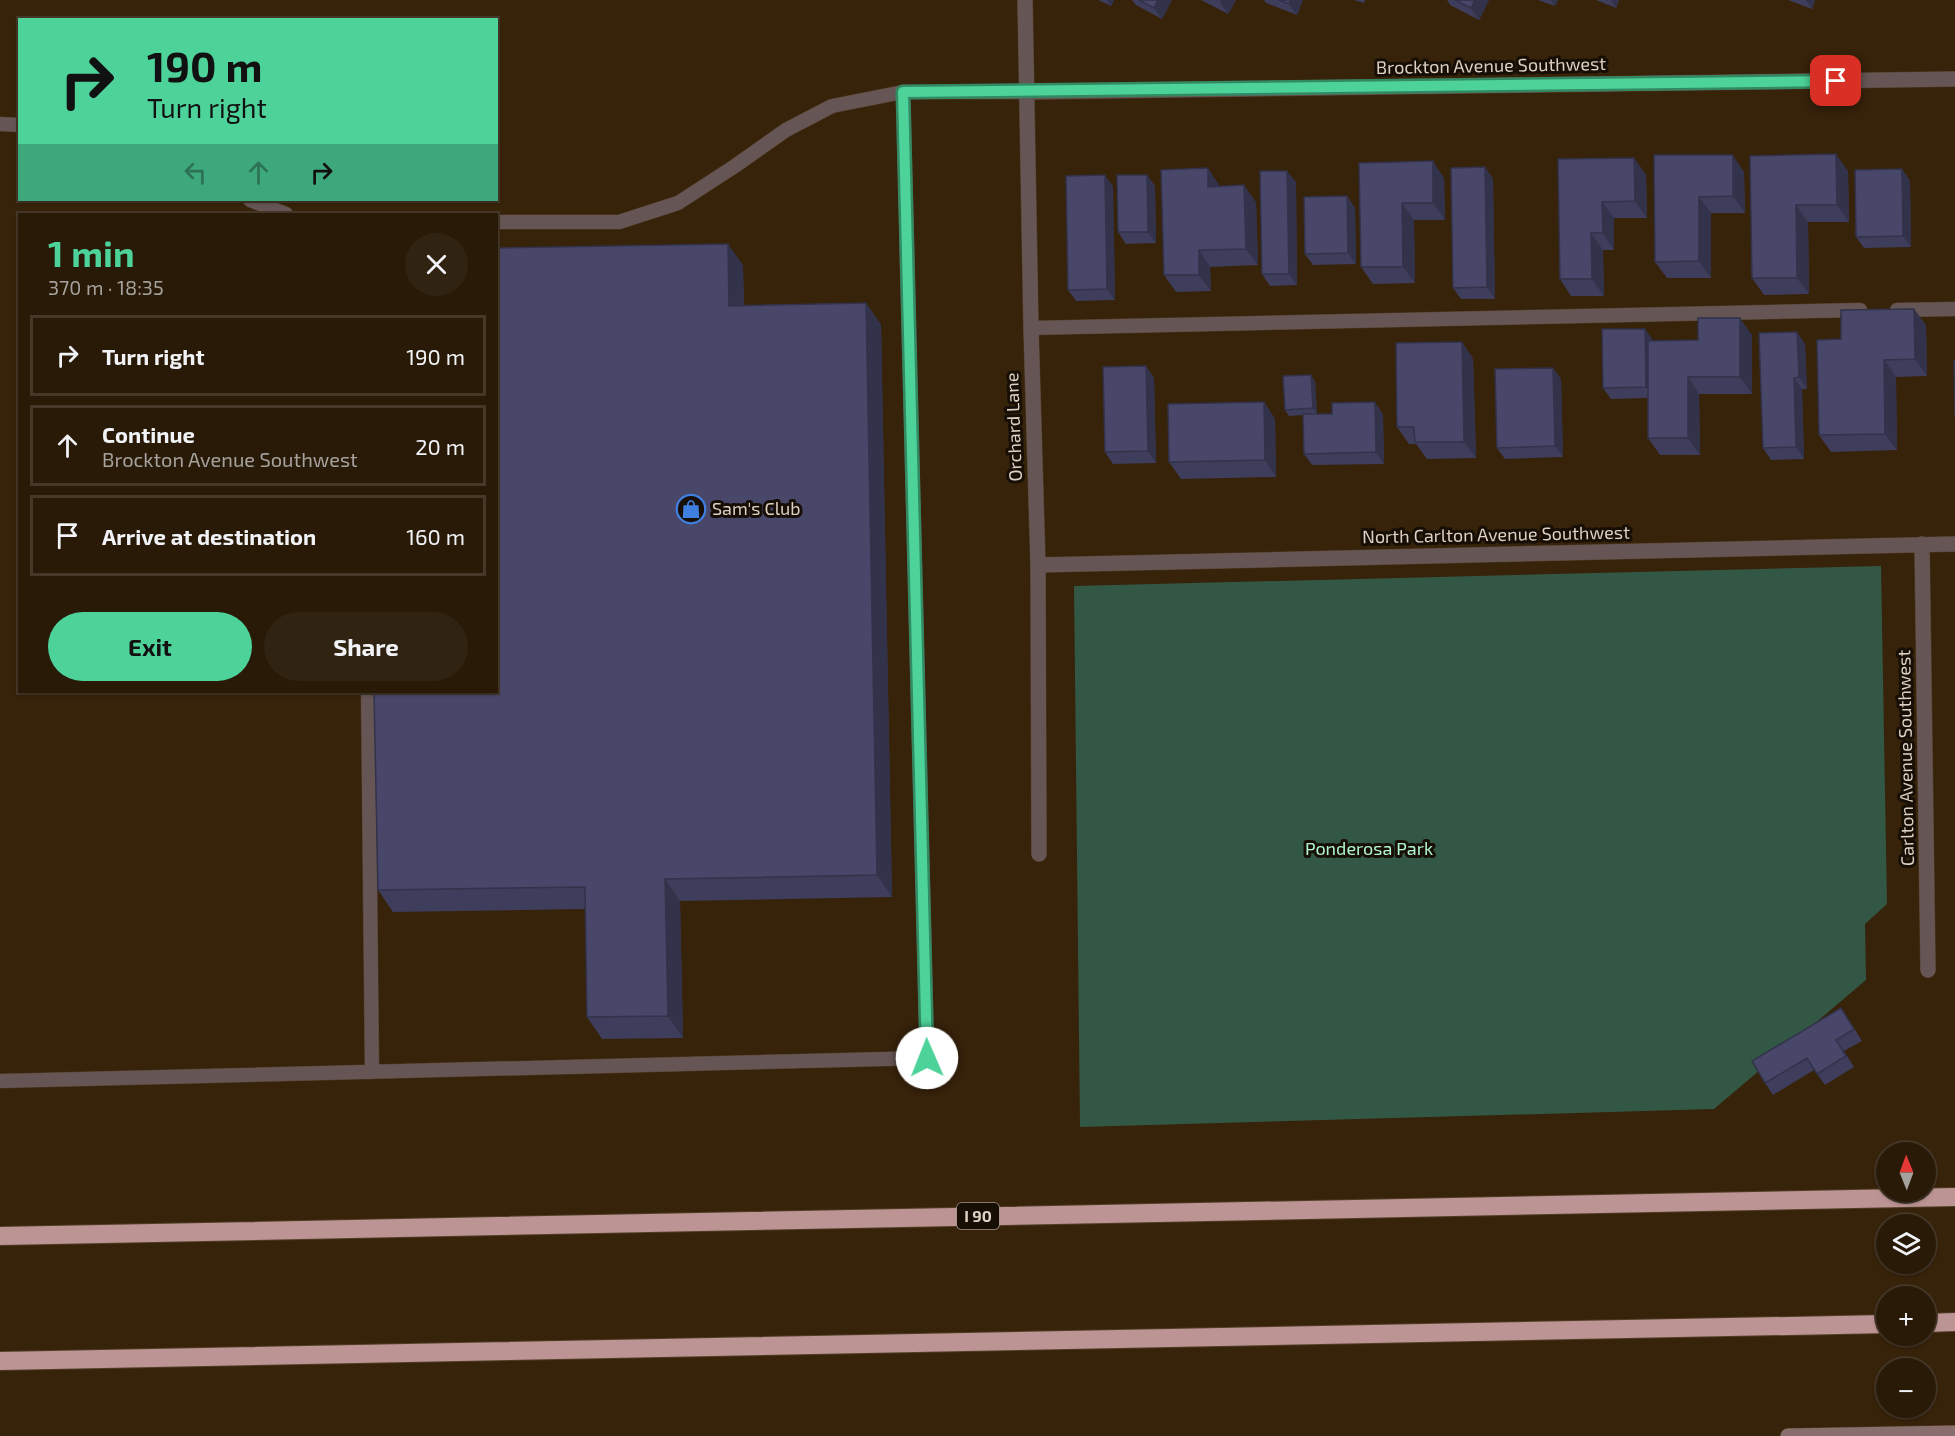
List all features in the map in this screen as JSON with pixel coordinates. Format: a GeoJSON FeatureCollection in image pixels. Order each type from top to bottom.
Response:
{"type":"FeatureCollection","features":[{"type":"Feature","properties":{"kind":"highway","name":"I 90"},"geometry":{"type":"LineString","coordinates":[[0,1236],[1955,1197]]}},
{"type":"Feature","properties":{"kind":"highway"},"geometry":{"type":"LineString","coordinates":[[1936,1323],[1955,1322]]}},
{"type":"Feature","properties":{"kind":"highway"},"geometry":{"type":"LineString","coordinates":[[0,1361],[1876,1324]]}},
{"type":"Feature","properties":{"kind":"main road"},"geometry":{"type":"LineString","coordinates":[[1788,1436],[1955,1433]]}},
{"type":"Feature","properties":{"kind":"street","name":"Orchard Lane"},"geometry":{"type":"LineString","coordinates":[[1025,0],[1038,566],[1039,854]]}},
{"type":"Feature","properties":{"kind":"street","name":"Brockton Avenue Southwest"},"geometry":{"type":"LineString","coordinates":[[1028,92],[1955,79]]}},
{"type":"Feature","properties":{"kind":"street","name":"Carlton Avenue Southwest"},"geometry":{"type":"LineString","coordinates":[[1922,544],[1928,970]]}},
{"type":"Feature","properties":{"kind":"street","name":"North Carlton Avenue Southwest"},"geometry":{"type":"LineString","coordinates":[[1038,566],[1955,544]]}},
{"type":"Feature","properties":{"kind":"lane"},"geometry":{"type":"LineString","coordinates":[[0,1081],[927,1058],[903,92]]}},
{"type":"Feature","properties":{"kind":"lane"},"geometry":{"type":"LineString","coordinates":[[498,222],[618,222],[678,203],[786,130],[832,106],[903,92],[1028,92]]}},
{"type":"Feature","properties":{"kind":"lane"},"geometry":{"type":"LineString","coordinates":[[0,124],[18,125]]}},
{"type":"Feature","properties":{"kind":"lane"},"geometry":{"type":"LineString","coordinates":[[253,201],[283,213]]}},
{"type":"Feature","properties":{"kind":"lane"},"geometry":{"type":"LineString","coordinates":[[1031,328],[1955,309]]}},
{"type":"Feature","properties":{"kind":"lane"},"geometry":{"type":"LineString","coordinates":[[368,693],[372,1072]]}},
{"type":"Feature","properties":{"kind":"green space","name":"Ponderosa Park"},"geometry":{"type":"Polygon","coordinates":[[[1881,566],[1887,904],[1865,924],[1866,980],[1714,1109],[1080,1127],[1074,586],[1881,566]]]}},
{"type":"Feature","properties":{"kind":"building"},"geometry":{"type":"Polygon","coordinates":[[[1139,0],[1158,0],[1154,8],[1139,0]]]}},
{"type":"Feature","properties":{"kind":"building"},"geometry":{"type":"Polygon","coordinates":[[[1455,0],[1475,0],[1471,8],[1455,0]]]}},
{"type":"Feature","properties":{"kind":"building"},"geometry":{"type":"Polygon","coordinates":[[[1836,154],[1837,205],[1796,205],[1797,278],[1752,278],[1750,156],[1836,154]]]}},
{"type":"Feature","properties":{"kind":"building"},"geometry":{"type":"Polygon","coordinates":[[[1654,155],[1733,155],[1733,196],[1699,197],[1699,261],[1655,262],[1654,155]]]}},
{"type":"Feature","properties":{"kind":"building"},"geometry":{"type":"Polygon","coordinates":[[[1634,158],[1635,201],[1602,202],[1603,233],[1591,233],[1592,279],[1560,279],[1558,159],[1634,158]]]}},
{"type":"Feature","properties":{"kind":"building"},"geometry":{"type":"Polygon","coordinates":[[[1433,161],[1433,203],[1402,203],[1403,267],[1361,267],[1359,163],[1433,161]]]}},
{"type":"Feature","properties":{"kind":"building"},"geometry":{"type":"Polygon","coordinates":[[[1485,167],[1487,287],[1453,288],[1451,168],[1485,167]]]}},
{"type":"Feature","properties":{"kind":"building"},"geometry":{"type":"Polygon","coordinates":[[[1208,168],[1208,187],[1244,185],[1246,249],[1199,250],[1199,275],[1164,275],[1161,170],[1208,168]]]}},
{"type":"Feature","properties":{"kind":"building"},"geometry":{"type":"Polygon","coordinates":[[[1902,169],[1903,236],[1856,237],[1855,170],[1902,169]]]}},
{"type":"Feature","properties":{"kind":"building"},"geometry":{"type":"Polygon","coordinates":[[[1260,171],[1287,171],[1289,274],[1262,274],[1260,171]]]}},
{"type":"Feature","properties":{"kind":"building"},"geometry":{"type":"Polygon","coordinates":[[[1105,175],[1107,289],[1068,290],[1066,176],[1105,175]]]}},
{"type":"Feature","properties":{"kind":"building"},"geometry":{"type":"Polygon","coordinates":[[[1117,175],[1147,175],[1148,232],[1118,232],[1117,175]]]}},
{"type":"Feature","properties":{"kind":"building"},"geometry":{"type":"Polygon","coordinates":[[[1347,196],[1348,253],[1305,254],[1304,197],[1347,196]]]}},
{"type":"Feature","properties":{"kind":"building","name":"Sam's Club"},"geometry":{"type":"Polygon","coordinates":[[[728,244],[729,306],[866,303],[877,875],[665,879],[668,1016],[587,1017],[585,887],[378,890],[374,693],[498,693],[498,248],[728,244]]]}},
{"type":"Feature","properties":{"kind":"building"},"geometry":{"type":"Polygon","coordinates":[[[1914,309],[1915,359],[1884,360],[1885,434],[1819,435],[1817,340],[1841,339],[1841,310],[1914,309]]]}},
{"type":"Feature","properties":{"kind":"building"},"geometry":{"type":"Polygon","coordinates":[[[1698,318],[1740,318],[1740,377],[1688,377],[1688,438],[1648,438],[1648,341],[1698,340],[1698,318]]]}},
{"type":"Feature","properties":{"kind":"building"},"geometry":{"type":"Polygon","coordinates":[[[1602,329],[1645,329],[1646,387],[1603,388],[1602,329]]]}},
{"type":"Feature","properties":{"kind":"building"},"geometry":{"type":"Polygon","coordinates":[[[1797,332],[1799,377],[1794,378],[1796,447],[1763,448],[1759,333],[1797,332]]]}},
{"type":"Feature","properties":{"kind":"building"},"geometry":{"type":"Polygon","coordinates":[[[1462,342],[1464,442],[1415,442],[1414,427],[1397,427],[1396,343],[1462,342]]]}},
{"type":"Feature","properties":{"kind":"building"},"geometry":{"type":"Polygon","coordinates":[[[1954,361],[1955,361],[1955,417],[1954,361]]]}},
{"type":"Feature","properties":{"kind":"building"},"geometry":{"type":"Polygon","coordinates":[[[1146,366],[1148,451],[1105,452],[1103,367],[1146,366]]]}},
{"type":"Feature","properties":{"kind":"building"},"geometry":{"type":"Polygon","coordinates":[[[1553,368],[1555,446],[1497,448],[1495,369],[1553,368]]]}},
{"type":"Feature","properties":{"kind":"building"},"geometry":{"type":"Polygon","coordinates":[[[1311,375],[1313,408],[1285,410],[1283,376],[1311,375]]]}},
{"type":"Feature","properties":{"kind":"building"},"geometry":{"type":"Polygon","coordinates":[[[1264,402],[1265,460],[1169,462],[1168,404],[1264,402]]]}},
{"type":"Feature","properties":{"kind":"building"},"geometry":{"type":"Polygon","coordinates":[[[1375,402],[1376,452],[1304,454],[1303,414],[1332,414],[1332,403],[1375,402]]]}},
{"type":"Feature","properties":{"kind":"building"},"geometry":{"type":"Polygon","coordinates":[[[1841,1008],[1854,1029],[1836,1040],[1846,1056],[1817,1074],[1807,1058],[1765,1083],[1752,1061],[1841,1008]]]}},
{"type":"Feature","properties":{"kind":"place","name":"Sam's Club"},"geometry":{"type":"Point","coordinates":[691,509]}},
{"type":"Feature","properties":{"kind":"route"},"geometry":{"type":"LineString","coordinates":[[927,1058],[903,92],[1836,81]]}}]}
